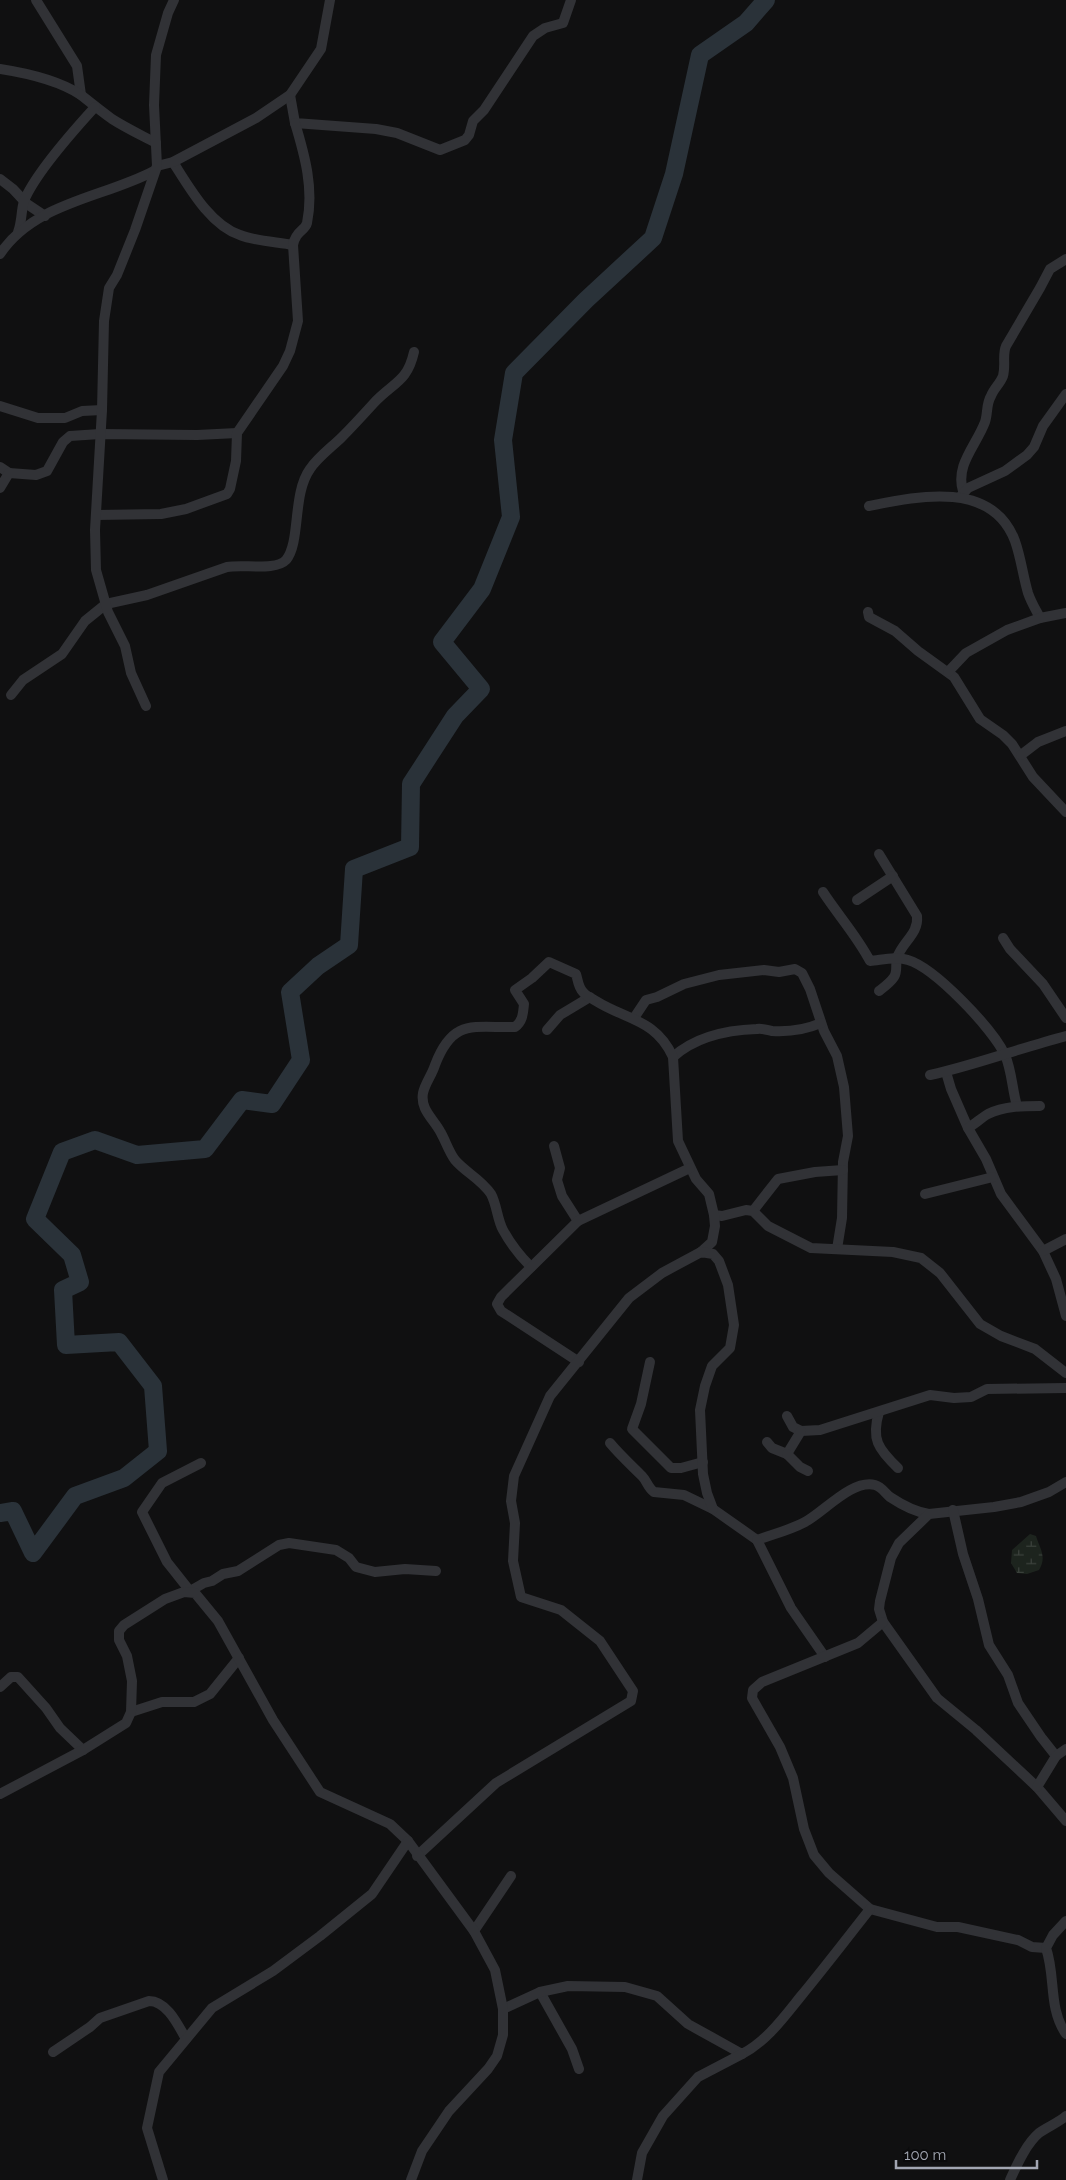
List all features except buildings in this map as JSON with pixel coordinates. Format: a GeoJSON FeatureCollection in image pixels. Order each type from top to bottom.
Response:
{"type":"FeatureCollection","features":[{"type":"Feature","properties":{"kind":"street"},"geometry":{"type":"LineString","coordinates":[[36,0],[77,66],[81,96]]}},
{"type":"Feature","properties":{"kind":"street"},"geometry":{"type":"LineString","coordinates":[[146,706],[131,673],[125,646],[106,604],[96,570],[96,515],[102,410],[104,321],[109,288],[117,274],[135,230],[156,169],[154,105],[156,55],[168,13],[174,0]]}},
{"type":"Feature","properties":{"kind":"street"},"geometry":{"type":"LineString","coordinates":[[0,254],[18,232],[45,216],[100,192],[137,180],[272,109],[290,95],[321,49],[330,0]]}},
{"type":"Feature","properties":{"kind":"street"},"geometry":{"type":"LineString","coordinates":[[295,123],[376,129],[397,133],[440,150],[464,140],[469,135],[475,118],[484,110],[533,36],[545,28],[563,23],[571,0]]}},
{"type":"Feature","properties":{"kind":"street"},"geometry":{"type":"LineString","coordinates":[[0,69],[40,78],[81,96],[120,124],[156,143]]}},
{"type":"Feature","properties":{"kind":"street"},"geometry":{"type":"LineString","coordinates":[[96,515],[161,514],[186,509],[223,496],[230,489],[234,474],[237,433],[283,366],[298,321],[293,245],[295,235],[307,224],[310,200],[305,155],[295,123],[290,95]]}},
{"type":"Feature","properties":{"kind":"street"},"geometry":{"type":"LineString","coordinates":[[18,232],[24,202],[34,183],[94,107]]}},
{"type":"Feature","properties":{"kind":"street"},"geometry":{"type":"LineString","coordinates":[[174,162],[205,210],[230,230],[242,236],[293,245]]}},
{"type":"Feature","properties":{"kind":"street"},"geometry":{"type":"LineString","coordinates":[[0,179],[13,189],[24,202],[45,216]]}},
{"type":"Feature","properties":{"kind":"street"},"geometry":{"type":"LineString","coordinates":[[962,494],[963,464],[982,428],[990,396],[1000,383],[1006,366],[1004,352],[1006,346],[1050,269],[1066,259]]}},
{"type":"Feature","properties":{"kind":"street"},"geometry":{"type":"LineString","coordinates":[[11,695],[23,680],[62,654],[86,621],[106,604],[147,595],[227,566],[238,564],[272,566],[281,564],[287,559],[293,544],[302,487],[310,468],[373,404],[403,378],[412,364],[414,352]]}},
{"type":"Feature","properties":{"kind":"street"},"geometry":{"type":"LineString","coordinates":[[869,506],[905,499],[962,494],[1005,470],[1034,447],[1043,426],[1066,394]]}},
{"type":"Feature","properties":{"kind":"street"},"geometry":{"type":"LineString","coordinates":[[0,406],[38,418],[65,418],[82,411],[102,410]]}},
{"type":"Feature","properties":{"kind":"street"},"geometry":{"type":"LineString","coordinates":[[0,467],[9,473],[36,475],[44,473],[51,465],[63,442],[68,438],[100,434],[197,435],[237,433]]}},
{"type":"Feature","properties":{"kind":"street"},"geometry":{"type":"LineString","coordinates":[[0,488],[9,473]]}},
{"type":"Feature","properties":{"kind":"street"},"geometry":{"type":"LineString","coordinates":[[962,494],[992,511],[1009,528],[1016,543],[1029,595],[1040,618]]}},
{"type":"Feature","properties":{"kind":"street"},"geometry":{"type":"LineString","coordinates":[[868,612],[869,617],[895,631],[954,677],[980,719],[1003,735],[1021,755],[1033,777],[1066,812]]}},
{"type":"Feature","properties":{"kind":"street"},"geometry":{"type":"LineString","coordinates":[[948,672],[960,658],[973,648],[1020,624],[1066,613]]}},
{"type":"Feature","properties":{"kind":"street"},"geometry":{"type":"LineString","coordinates":[[1021,755],[1038,742],[1066,731]]}},
{"type":"Feature","properties":{"kind":"street"},"geometry":{"type":"LineString","coordinates":[[879,854],[916,916],[917,923],[915,930],[897,958],[896,973],[879,991]]}},
{"type":"Feature","properties":{"kind":"street"},"geometry":{"type":"LineString","coordinates":[[857,900],[893,876]]}},
{"type":"Feature","properties":{"kind":"street"},"geometry":{"type":"LineString","coordinates":[[823,892],[837,914],[859,941],[870,961],[897,958],[920,966],[941,981],[985,1026],[1005,1054],[1017,1106]]}},
{"type":"Feature","properties":{"kind":"street"},"geometry":{"type":"LineString","coordinates":[[1004,938],[1010,949],[1043,984],[1066,1018]]}},
{"type":"Feature","properties":{"kind":"street"},"geometry":{"type":"LineString","coordinates":[[417,1856],[496,1783],[631,1701],[633,1691],[600,1641],[561,1610],[521,1597],[514,1568],[515,1523],[510,1501],[516,1467],[555,1387],[579,1362],[629,1298],[662,1273],[701,1252],[712,1242],[715,1226],[708,1194],[690,1168],[678,1141],[673,1057],[662,1037],[634,1018],[612,1010],[583,993],[576,974],[549,962],[532,978],[515,990],[524,1004],[518,1024],[515,1027],[466,1029],[450,1036],[422,1094],[423,1105],[427,1114],[441,1133],[456,1162],[474,1174],[492,1196],[502,1230],[521,1257],[530,1266]]}},
{"type":"Feature","properties":{"kind":"street"},"geometry":{"type":"LineString","coordinates":[[634,1018],[646,1000],[657,998],[694,980],[761,970],[779,972],[795,969],[802,973],[827,1040],[837,1056],[844,1087],[848,1136],[843,1170],[842,1218],[837,1249]]}},
{"type":"Feature","properties":{"kind":"street"},"geometry":{"type":"LineString","coordinates":[[547,1030],[560,1015],[590,997]]}},
{"type":"Feature","properties":{"kind":"street"},"geometry":{"type":"LineString","coordinates":[[673,1057],[689,1044],[732,1032],[758,1028],[773,1031],[796,1030],[811,1027],[821,1022]]}},
{"type":"Feature","properties":{"kind":"street"},"geometry":{"type":"LineString","coordinates":[[930,1075],[946,1072],[1016,1049],[1066,1036]]}},
{"type":"Feature","properties":{"kind":"street"},"geometry":{"type":"LineString","coordinates":[[946,1072],[951,1089],[968,1128],[986,1159],[1001,1194],[1043,1250],[1056,1279],[1066,1316]]}},
{"type":"Feature","properties":{"kind":"street"},"geometry":{"type":"LineString","coordinates":[[968,1128],[981,1121],[985,1115],[997,1110],[1017,1106],[1040,1106]]}},
{"type":"Feature","properties":{"kind":"street"},"geometry":{"type":"LineString","coordinates":[[554,1146],[560,1168],[557,1180],[562,1196],[578,1221]]}},
{"type":"Feature","properties":{"kind":"street"},"geometry":{"type":"LineString","coordinates":[[579,1362],[501,1311],[498,1304],[501,1297],[530,1266],[578,1221],[690,1168]]}},
{"type":"Feature","properties":{"kind":"street"},"geometry":{"type":"LineString","coordinates":[[753,1211],[778,1180],[783,1177],[843,1170]]}},
{"type":"Feature","properties":{"kind":"street"},"geometry":{"type":"LineString","coordinates":[[925,1194],[993,1177]]}},
{"type":"Feature","properties":{"kind":"street"},"geometry":{"type":"LineString","coordinates":[[714,1215],[722,1216],[746,1210],[753,1211],[768,1226],[811,1248],[893,1252],[921,1258],[940,1273],[980,1324],[1001,1336],[1035,1349],[1066,1373]]}},
{"type":"Feature","properties":{"kind":"street"},"geometry":{"type":"LineString","coordinates":[[1043,1250],[1066,1239]]}},
{"type":"Feature","properties":{"kind":"street"},"geometry":{"type":"LineString","coordinates":[[701,1252],[713,1254],[719,1261],[728,1285],[734,1325],[730,1348],[712,1366],[700,1410],[703,1462],[707,1493],[712,1509]]}},
{"type":"Feature","properties":{"kind":"street"},"geometry":{"type":"LineString","coordinates":[[650,1362],[641,1404],[632,1428],[671,1468],[681,1468],[703,1462]]}},
{"type":"Feature","properties":{"kind":"street"},"geometry":{"type":"LineString","coordinates":[[787,1416],[793,1428],[801,1431],[820,1430],[930,1395],[971,1397],[987,1389],[1066,1388]]}},
{"type":"Feature","properties":{"kind":"street"},"geometry":{"type":"LineString","coordinates":[[879,1412],[874,1427],[875,1439],[883,1452],[898,1468]]}},
{"type":"Feature","properties":{"kind":"street"},"geometry":{"type":"LineString","coordinates":[[787,1454],[801,1431]]}},
{"type":"Feature","properties":{"kind":"street"},"geometry":{"type":"LineString","coordinates":[[767,1442],[772,1448],[787,1454],[808,1472]]}},
{"type":"Feature","properties":{"kind":"street"},"geometry":{"type":"LineString","coordinates":[[610,1443],[630,1466],[642,1476],[654,1492],[684,1495],[712,1509],[758,1540],[791,1608],[825,1657]]}},
{"type":"Feature","properties":{"kind":"street"},"geometry":{"type":"LineString","coordinates":[[201,1463],[162,1483],[142,1512],[166,1562],[218,1621],[239,1658],[246,1675],[320,1792],[390,1824],[408,1841],[417,1856],[474,1931],[495,1970],[503,2008],[503,2035],[497,2056],[488,2069],[449,2111],[422,2151],[411,2180]]}},
{"type":"Feature","properties":{"kind":"street"},"geometry":{"type":"LineString","coordinates":[[758,1540],[793,1528],[808,1520],[852,1489],[867,1484],[876,1485],[889,1496],[917,1512],[929,1514],[994,1507],[1020,1502],[1049,1492],[1066,1482]]}},
{"type":"Feature","properties":{"kind":"street"},"geometry":{"type":"LineString","coordinates":[[953,1510],[963,1554],[978,1599],[983,1627],[989,1645],[1008,1675],[1018,1703],[1041,1738],[1056,1756]]}},
{"type":"Feature","properties":{"kind":"street"},"geometry":{"type":"LineString","coordinates":[[929,1514],[899,1543],[892,1558],[880,1601],[883,1622],[937,1698],[976,1730],[1037,1787],[1066,1821]]}},
{"type":"Feature","properties":{"kind":"street"},"geometry":{"type":"LineString","coordinates":[[0,1794],[83,1750],[126,1723],[131,1712],[132,1681],[127,1656],[119,1640],[119,1631],[124,1625],[158,1603],[190,1591],[204,1583],[212,1582],[223,1574],[238,1571],[279,1545],[289,1543],[336,1550],[349,1558],[356,1567],[375,1572],[405,1569],[436,1571]]}},
{"type":"Feature","properties":{"kind":"street"},"geometry":{"type":"LineString","coordinates":[[883,1622],[858,1643],[762,1682],[753,1690],[752,1698],[780,1747],[793,1778],[804,1829],[814,1855],[829,1873],[870,1908],[936,1927],[958,1927],[1018,1940],[1032,1947],[1046,1948]]}},
{"type":"Feature","properties":{"kind":"street"},"geometry":{"type":"LineString","coordinates":[[131,1712],[162,1702],[194,1702],[210,1694],[239,1658]]}},
{"type":"Feature","properties":{"kind":"street"},"geometry":{"type":"LineString","coordinates":[[0,1686],[11,1677],[18,1678],[46,1708],[60,1728],[83,1750]]}},
{"type":"Feature","properties":{"kind":"street"},"geometry":{"type":"LineString","coordinates":[[1037,1787],[1056,1756],[1066,1749]]}},
{"type":"Feature","properties":{"kind":"street"},"geometry":{"type":"LineString","coordinates":[[163,2180],[147,2128],[160,2072],[212,2008],[273,1971],[372,1894],[408,1841]]}},
{"type":"Feature","properties":{"kind":"street"},"geometry":{"type":"LineString","coordinates":[[474,1931],[511,1876]]}},
{"type":"Feature","properties":{"kind":"street"},"geometry":{"type":"LineString","coordinates":[[637,2180],[642,2153],[663,2116],[698,2077],[756,2047],[787,2014],[870,1908]]}},
{"type":"Feature","properties":{"kind":"street"},"geometry":{"type":"LineString","coordinates":[[1066,1921],[1053,1935],[1046,1948],[1051,1962],[1054,2005],[1058,2022],[1066,2034]]}},
{"type":"Feature","properties":{"kind":"street"},"geometry":{"type":"LineString","coordinates":[[503,2008],[540,1992],[568,1986],[625,1987],[657,1996],[688,2024],[742,2054]]}},
{"type":"Feature","properties":{"kind":"street"},"geometry":{"type":"LineString","coordinates":[[540,1992],[572,2049],[579,2069]]}},
{"type":"Feature","properties":{"kind":"street"},"geometry":{"type":"LineString","coordinates":[[53,2052],[100,2018],[149,2001],[156,2001],[164,2007],[186,2039]]}},
{"type":"Feature","properties":{"kind":"street"},"geometry":{"type":"LineString","coordinates":[[1010,2180],[1039,2133],[1066,2116]]}},
{"type":"Feature","properties":{"kind":"green space"},"geometry":{"type":"Polygon","coordinates":[[[1030,1534],[1036,1536],[1041,1549],[1043,1557],[1041,1565],[1039,1570],[1027,1574],[1017,1573],[1011,1563],[1012,1550],[1030,1534]]]}},
{"type":"Feature","properties":{"kind":"waterway"},"geometry":{"type":"LineString","coordinates":[[0,1513],[13,1511],[33,1553],[75,1496],[124,1478],[158,1451],[153,1386],[119,1342],[66,1345],[63,1290],[80,1282],[72,1255],[35,1219],[62,1152],[95,1140],[137,1155],[205,1149],[242,1100],[272,1104],[301,1060],[290,992],[318,966],[349,945],[354,869],[410,847],[411,784],[455,716],[481,689],[442,642],[482,589],[511,517],[503,440],[514,373],[586,300],[653,238],[674,174],[700,55],[746,23],[766,0]]}}]}
